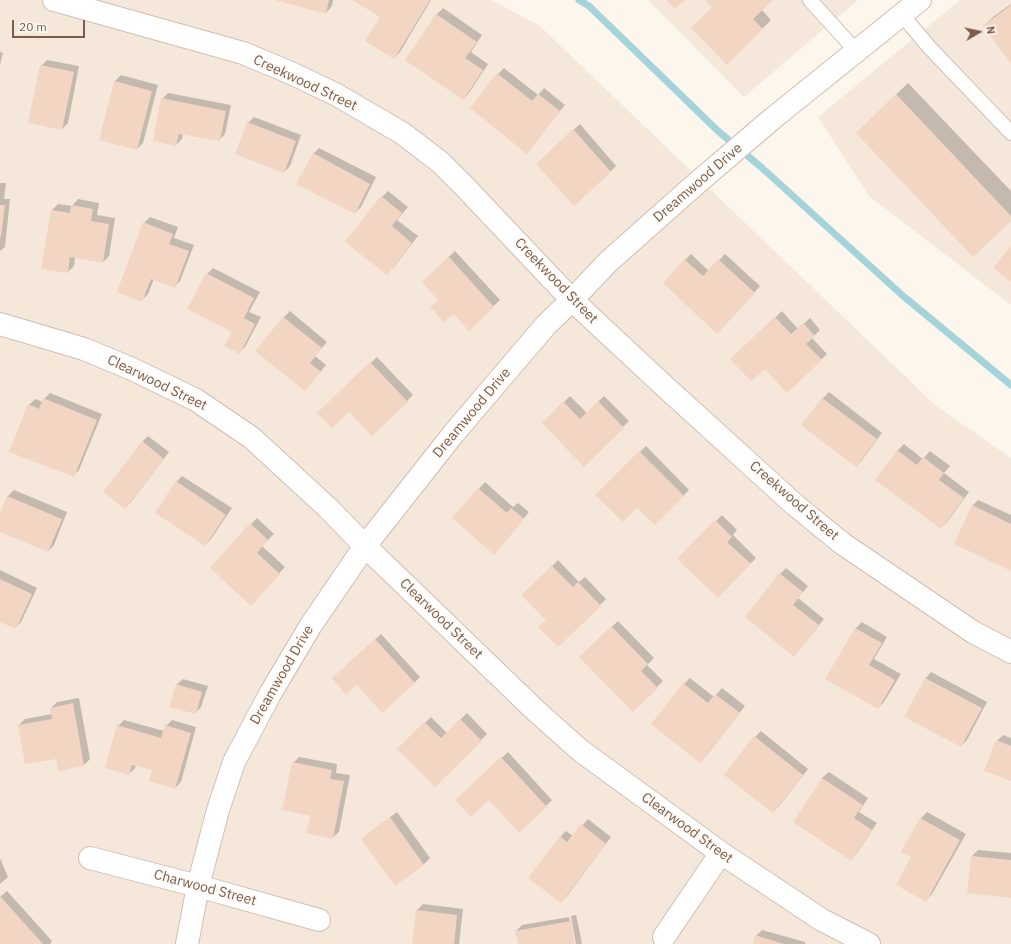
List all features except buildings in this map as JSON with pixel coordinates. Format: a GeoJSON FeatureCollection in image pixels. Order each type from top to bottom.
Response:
{"type":"FeatureCollection","features":[{"type":"Feature","properties":{"kind":"street","name":"Creekwood Street"},"geometry":{"type":"LineString","coordinates":[[54,0],[243,54],[291,73],[335,94],[402,134],[440,162],[572,300],[795,505],[843,544],[973,632],[1011,652]]}},
{"type":"Feature","properties":{"kind":"street","name":"Dreamwood Drive"},"geometry":{"type":"LineString","coordinates":[[187,944],[198,886],[218,810],[234,762],[270,694],[311,625],[365,546],[454,433],[546,325],[608,262],[772,119],[920,0]]}},
{"type":"Feature","properties":{"kind":"street","name":"Clearwood Street"},"geometry":{"type":"LineString","coordinates":[[0,324],[84,349],[132,369],[196,400],[252,438],[328,508],[365,546],[536,711],[581,751],[721,853],[822,920],[869,944]]}},
{"type":"Feature","properties":{"kind":"street"},"geometry":{"type":"LineString","coordinates":[[664,936],[721,853]]}},
{"type":"Feature","properties":{"kind":"street","name":"Charwood Street"},"geometry":{"type":"LineString","coordinates":[[90,858],[319,920]]}},
{"type":"Feature","properties":{"kind":"lane"},"geometry":{"type":"LineString","coordinates":[[810,0],[856,51]]}},
{"type":"Feature","properties":{"kind":"lane"},"geometry":{"type":"LineString","coordinates":[[902,15],[930,48],[1011,133]]}},
{"type":"Feature","properties":{"kind":"shaded area"},"geometry":{"type":"Polygon","coordinates":[[[0,0],[492,0],[540,26],[935,405],[1011,458],[1011,944],[0,944],[0,0]]]}},
{"type":"Feature","properties":{"kind":"shaded area"},"geometry":{"type":"Polygon","coordinates":[[[648,0],[858,0],[744,97],[648,0]]]}},
{"type":"Feature","properties":{"kind":"shaded area"},"geometry":{"type":"Polygon","coordinates":[[[960,0],[1011,0],[1011,305],[869,196],[818,117],[960,0]]]}},
{"type":"Feature","properties":{"kind":"waterway"},"geometry":{"type":"LineString","coordinates":[[579,0],[589,6],[718,131],[761,167],[902,295],[1011,385]]}}]}
